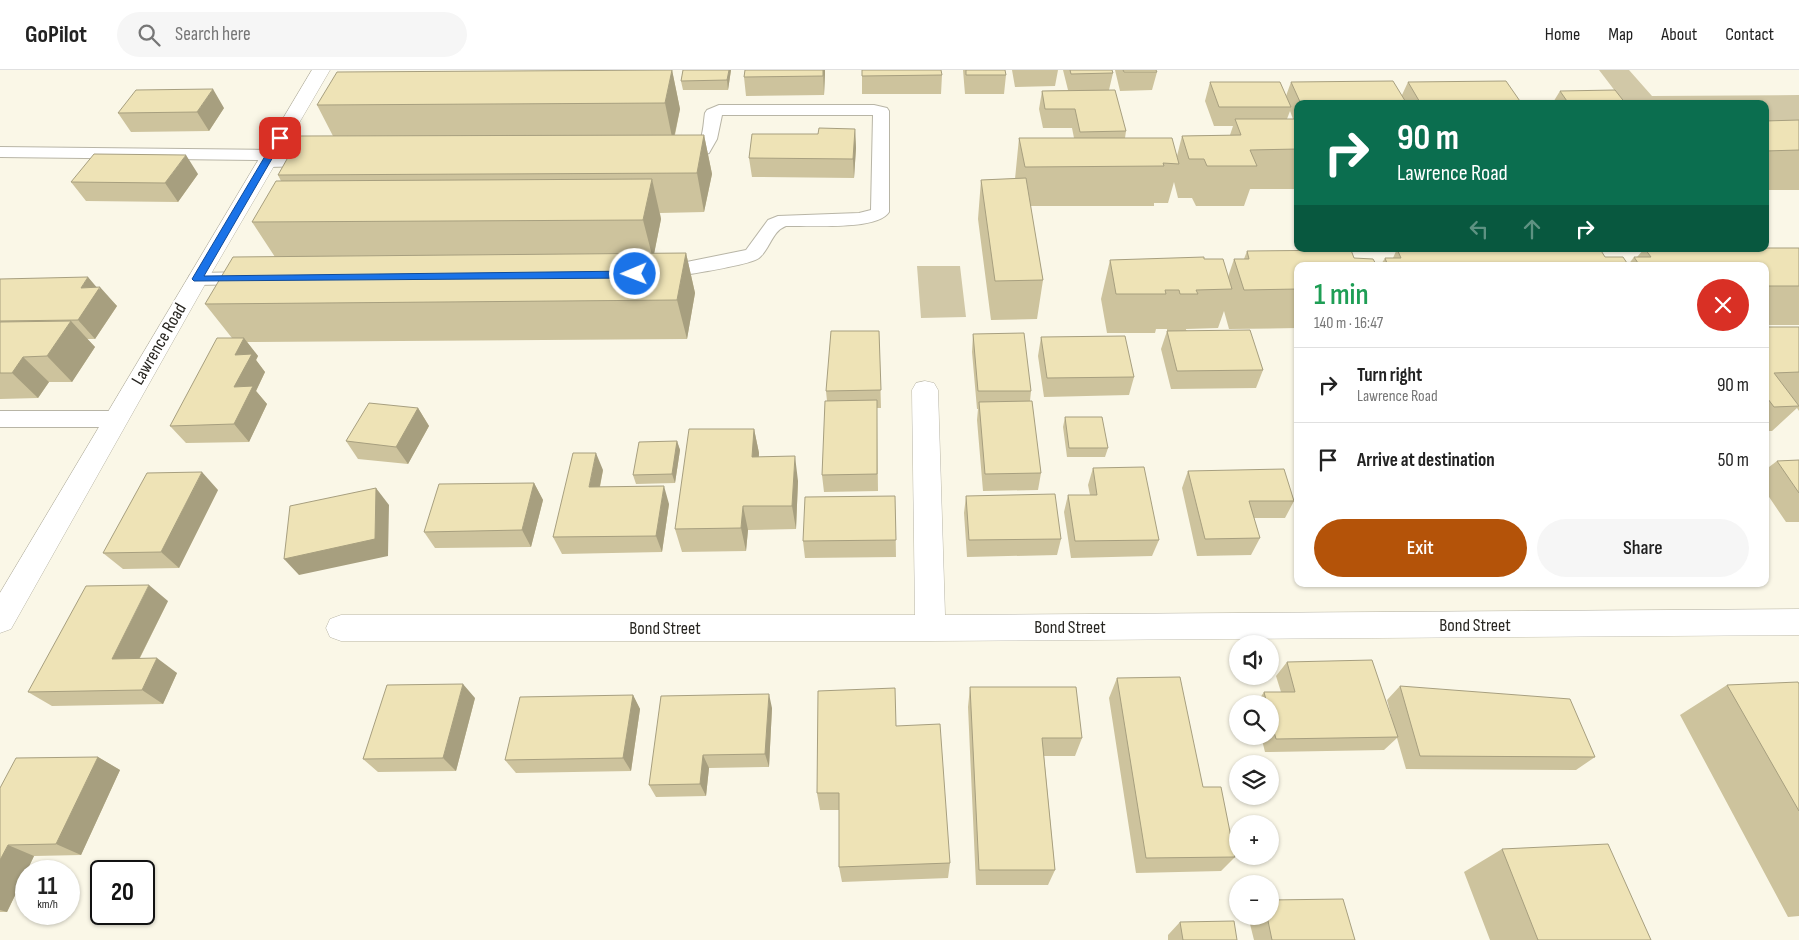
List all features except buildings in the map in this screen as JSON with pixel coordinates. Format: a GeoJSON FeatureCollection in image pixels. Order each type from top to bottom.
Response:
{"type":"FeatureCollection","features":[{"type":"Feature","properties":{"kind":"street","name":"Lawrence Road"},"geometry":{"type":"LineString","coordinates":[[0,620],[320,70]]}},
{"type":"Feature","properties":{"kind":"street"},"geometry":{"type":"LineString","coordinates":[[925,390],[930,628]]}},
{"type":"Feature","properties":{"kind":"street","name":"Bond Street"},"geometry":{"type":"LineString","coordinates":[[341,628],[930,628],[1799,622]]}},
{"type":"Feature","properties":{"kind":"lane"},"geometry":{"type":"LineString","coordinates":[[644,274],[654,274],[740,258],[752,254],[774,224],[784,220],[860,219],[874,217],[880,212],[881,111],[719,110],[713,113],[708,147],[702,153],[693,156],[664,157]]}},
{"type":"Feature","properties":{"kind":"lane"},"geometry":{"type":"LineString","coordinates":[[0,152],[334,161]]}},
{"type":"Feature","properties":{"kind":"lane"},"geometry":{"type":"LineString","coordinates":[[197,279],[270,278]]}},
{"type":"Feature","properties":{"kind":"lane"},"geometry":{"type":"LineString","coordinates":[[0,420],[116,419]]}},
{"type":"Feature","properties":{"kind":"shaded area"},"geometry":{"type":"Polygon","coordinates":[[[1599,70],[1629,70],[1652,96],[1799,95],[1799,145],[1769,145],[1769,100],[1622,100],[1599,70]]]}},
{"type":"Feature","properties":{"kind":"shaded area"},"geometry":{"type":"Polygon","coordinates":[[[917,266],[960,266],[966,317],[921,318],[917,266]]]}},
{"type":"Feature","properties":{"kind":"route"},"geometry":{"type":"LineString","coordinates":[[280,138],[197,279],[635,274]]}}]}
